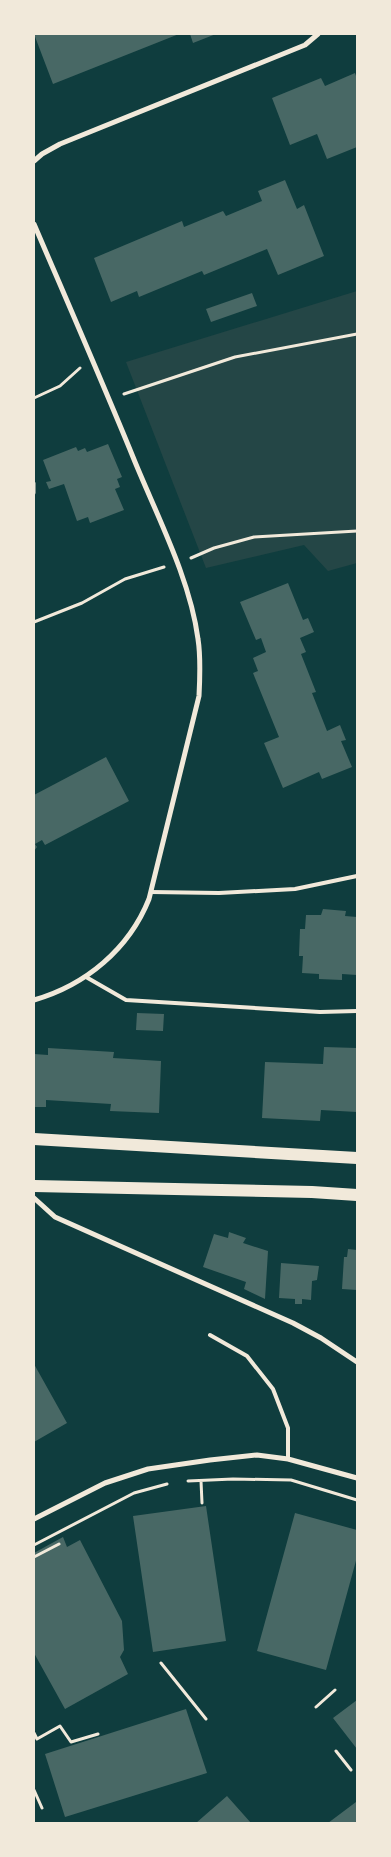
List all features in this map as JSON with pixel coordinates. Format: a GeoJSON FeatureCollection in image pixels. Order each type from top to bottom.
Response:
{"type":"FeatureCollection","features":[{"type":"Feature","properties":{"kind":"main road"},"geometry":{"type":"LineString","coordinates":[[34,1139],[357,1158]]}},
{"type":"Feature","properties":{"kind":"main road"},"geometry":{"type":"LineString","coordinates":[[34,1186],[312,1192],[357,1195]]}},
{"type":"Feature","properties":{"kind":"street"},"geometry":{"type":"LineString","coordinates":[[34,161],[60,144],[305,44],[318,34]]}},
{"type":"Feature","properties":{"kind":"street"},"geometry":{"type":"LineString","coordinates":[[34,224],[93,360],[176,564],[192,610],[198,637],[199,696],[151,892],[141,919],[128,938],[110,957],[86,977],[34,1000]]}},
{"type":"Feature","properties":{"kind":"street"},"geometry":{"type":"LineString","coordinates":[[34,1198],[55,1217],[293,1323],[321,1338],[357,1362]]}},
{"type":"Feature","properties":{"kind":"street"},"geometry":{"type":"LineString","coordinates":[[34,1519],[105,1483],[148,1469],[257,1455],[288,1459],[357,1477]]}},
{"type":"Feature","properties":{"kind":"lane"},"geometry":{"type":"LineString","coordinates":[[151,892],[219,893],[295,889],[357,876]]}},
{"type":"Feature","properties":{"kind":"lane"},"geometry":{"type":"LineString","coordinates":[[86,977],[126,1000],[320,1012],[357,1011]]}},
{"type":"Feature","properties":{"kind":"lane"},"geometry":{"type":"LineString","coordinates":[[210,1335],[247,1356],[273,1389],[288,1428],[288,1459]]}},
{"type":"Feature","properties":{"kind":"path"},"geometry":{"type":"LineString","coordinates":[[109,399],[236,358],[357,334]]}},
{"type":"Feature","properties":{"kind":"path"},"geometry":{"type":"LineString","coordinates":[[34,398],[60,386],[75,371],[93,360]]}},
{"type":"Feature","properties":{"kind":"path"},"geometry":{"type":"LineString","coordinates":[[34,483],[34,492]]}},
{"type":"Feature","properties":{"kind":"path"},"geometry":{"type":"LineString","coordinates":[[34,622],[82,603],[125,579],[176,564],[214,548],[254,537],[357,531]]}},
{"type":"Feature","properties":{"kind":"path"},"geometry":{"type":"LineString","coordinates":[[184,1482],[233,1479],[291,1480],[357,1500]]}},
{"type":"Feature","properties":{"kind":"path"},"geometry":{"type":"LineString","coordinates":[[201,1480],[202,1503]]}},
{"type":"Feature","properties":{"kind":"path"},"geometry":{"type":"LineString","coordinates":[[34,1545],[134,1494],[175,1482]]}},
{"type":"Feature","properties":{"kind":"path"},"geometry":{"type":"LineString","coordinates":[[34,1557],[60,1544]]}},
{"type":"Feature","properties":{"kind":"path"},"geometry":{"type":"LineString","coordinates":[[161,1663],[206,1719]]}},
{"type":"Feature","properties":{"kind":"path"},"geometry":{"type":"LineString","coordinates":[[316,1707],[335,1690]]}},
{"type":"Feature","properties":{"kind":"path"},"geometry":{"type":"LineString","coordinates":[[34,1733],[37,1739],[60,1726],[71,1742],[98,1734]]}},
{"type":"Feature","properties":{"kind":"path"},"geometry":{"type":"LineString","coordinates":[[336,1751],[351,1770]]}},
{"type":"Feature","properties":{"kind":"path"},"geometry":{"type":"LineString","coordinates":[[34,1790],[42,1808]]}},
{"type":"Feature","properties":{"kind":"shaded area"},"geometry":{"type":"Polygon","coordinates":[[[357,291],[357,563],[328,571],[304,545],[206,568],[126,362],[357,291]]]}},
{"type":"Feature","properties":{"kind":"building"},"geometry":{"type":"Polygon","coordinates":[[[34,34],[179,34],[53,84],[34,34]]]}},
{"type":"Feature","properties":{"kind":"building"},"geometry":{"type":"Polygon","coordinates":[[[190,34],[216,34],[193,43],[190,34]]]}},
{"type":"Feature","properties":{"kind":"building"},"geometry":{"type":"Polygon","coordinates":[[[355,73],[357,79],[357,147],[327,159],[317,134],[290,145],[272,98],[321,78],[325,86],[355,73]]]}},
{"type":"Feature","properties":{"kind":"building"},"geometry":{"type":"Polygon","coordinates":[[[285,180],[297,209],[304,205],[324,256],[278,275],[267,249],[204,275],[202,271],[139,297],[137,291],[111,302],[94,258],[182,221],[184,227],[223,211],[226,216],[262,201],[258,191],[285,180]]]}},
{"type":"Feature","properties":{"kind":"building"},"geometry":{"type":"Polygon","coordinates":[[[252,293],[257,306],[211,322],[206,309],[252,293]]]}},
{"type":"Feature","properties":{"kind":"building"},"geometry":{"type":"Polygon","coordinates":[[[108,444],[122,477],[117,479],[120,487],[115,489],[124,510],[90,523],[88,517],[77,521],[64,484],[49,489],[46,482],[51,481],[43,460],[76,447],[78,451],[85,448],[87,452],[108,444]]]}},
{"type":"Feature","properties":{"kind":"building"},"geometry":{"type":"Polygon","coordinates":[[[288,583],[303,620],[308,618],[314,632],[300,638],[306,652],[301,654],[316,692],[312,693],[327,731],[340,725],[346,740],[341,741],[352,767],[322,779],[319,772],[283,788],[264,743],[279,737],[253,673],[258,671],[253,658],[266,652],[261,638],[256,640],[240,602],[288,583]]]}},
{"type":"Feature","properties":{"kind":"building"},"geometry":{"type":"Polygon","coordinates":[[[106,757],[129,801],[45,845],[42,840],[35,844],[37,847],[34,851],[34,795],[106,757]]]}},
{"type":"Feature","properties":{"kind":"building"},"geometry":{"type":"Polygon","coordinates":[[[323,909],[346,911],[345,916],[357,917],[357,975],[342,974],[342,980],[319,979],[319,974],[302,973],[303,956],[299,956],[300,929],[305,929],[306,915],[321,915],[323,909]]]}},
{"type":"Feature","properties":{"kind":"building"},"geometry":{"type":"Polygon","coordinates":[[[137,1013],[164,1014],[163,1031],[136,1030],[137,1013]]]}},
{"type":"Feature","properties":{"kind":"building"},"geometry":{"type":"Polygon","coordinates":[[[324,1047],[357,1048],[357,1112],[321,1110],[320,1121],[262,1118],[265,1062],[323,1064],[324,1047]]]}},
{"type":"Feature","properties":{"kind":"building"},"geometry":{"type":"Polygon","coordinates":[[[48,1048],[114,1052],[113,1058],[161,1061],[159,1113],[110,1111],[111,1104],[46,1100],[46,1107],[34,1107],[34,1054],[48,1055],[48,1048]]]}},
{"type":"Feature","properties":{"kind":"building"},"geometry":{"type":"Polygon","coordinates":[[[229,1232],[246,1238],[243,1243],[268,1251],[265,1299],[244,1289],[246,1282],[203,1267],[214,1234],[228,1238],[229,1232]]]}},
{"type":"Feature","properties":{"kind":"building"},"geometry":{"type":"Polygon","coordinates":[[[348,1249],[357,1250],[357,1290],[342,1289],[344,1257],[347,1257],[348,1249]]]}},
{"type":"Feature","properties":{"kind":"building"},"geometry":{"type":"Polygon","coordinates":[[[281,1263],[319,1266],[317,1280],[312,1281],[311,1300],[302,1299],[302,1304],[295,1304],[295,1299],[279,1298],[281,1263]]]}},
{"type":"Feature","properties":{"kind":"building"},"geometry":{"type":"Polygon","coordinates":[[[34,1364],[67,1423],[34,1442],[34,1364]]]}},
{"type":"Feature","properties":{"kind":"building"},"geometry":{"type":"Polygon","coordinates":[[[206,1506],[226,1641],[153,1652],[133,1516],[206,1506]]]}},
{"type":"Feature","properties":{"kind":"building"},"geometry":{"type":"Polygon","coordinates":[[[295,1513],[357,1530],[357,1557],[326,1670],[257,1651],[295,1513]]]}},
{"type":"Feature","properties":{"kind":"building"},"geometry":{"type":"Polygon","coordinates":[[[63,1537],[67,1547],[80,1540],[122,1621],[124,1650],[120,1657],[128,1674],[65,1709],[34,1653],[34,1553],[63,1537]]]}},
{"type":"Feature","properties":{"kind":"building"},"geometry":{"type":"Polygon","coordinates":[[[357,1700],[357,1749],[333,1718],[357,1700]]]}},
{"type":"Feature","properties":{"kind":"building"},"geometry":{"type":"Polygon","coordinates":[[[186,1709],[207,1773],[65,1817],[45,1754],[186,1709]]]}},
{"type":"Feature","properties":{"kind":"building"},"geometry":{"type":"Polygon","coordinates":[[[227,1796],[251,1823],[196,1823],[227,1796]]]}},
{"type":"Feature","properties":{"kind":"building"},"geometry":{"type":"Polygon","coordinates":[[[356,1802],[357,1821],[354,1823],[328,1823],[356,1802]]]}}]}
